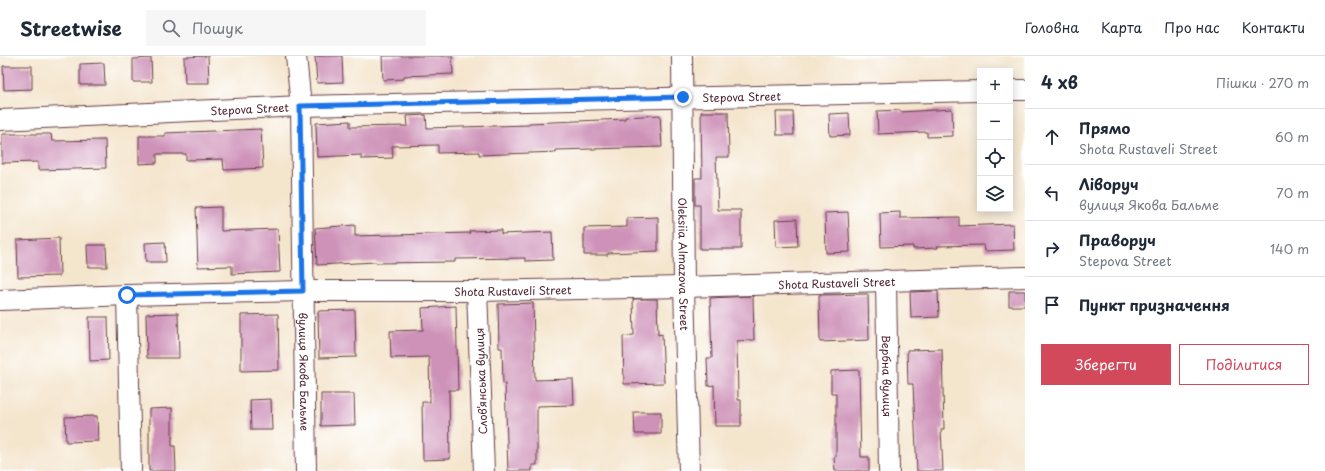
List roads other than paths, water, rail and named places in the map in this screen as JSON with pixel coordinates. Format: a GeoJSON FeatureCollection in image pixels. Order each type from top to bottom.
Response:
{"type":"FeatureCollection","features":[{"type":"Feature","properties":{"kind":"street","name":"вулиця Якова Бальме"},"geometry":{"type":"LineString","coordinates":[[296,56],[300,106],[306,471]]}},
{"type":"Feature","properties":{"kind":"street","name":"Oleksiia Almazova Street"},"geometry":{"type":"LineString","coordinates":[[682,56],[684,287],[690,471]]}},
{"type":"Feature","properties":{"kind":"street"},"geometry":{"type":"LineString","coordinates":[[1013,90],[1025,90]]}},
{"type":"Feature","properties":{"kind":"street","name":"Stepova Street"},"geometry":{"type":"LineString","coordinates":[[0,120],[300,106],[977,91]]}},
{"type":"Feature","properties":{"kind":"street","name":"Shota Rustaveli Street"},"geometry":{"type":"LineString","coordinates":[[0,300],[127,295],[303,291],[477,291],[684,287],[1025,277]]}},
{"type":"Feature","properties":{"kind":"street","name":"Вербна вулиця"},"geometry":{"type":"LineString","coordinates":[[886,280],[889,471]]}},
{"type":"Feature","properties":{"kind":"street","name":"Словʼянська вулиця"},"geometry":{"type":"LineString","coordinates":[[477,291],[484,471]]}},
{"type":"Feature","properties":{"kind":"street"},"geometry":{"type":"LineString","coordinates":[[127,295],[131,471]]}}]}
